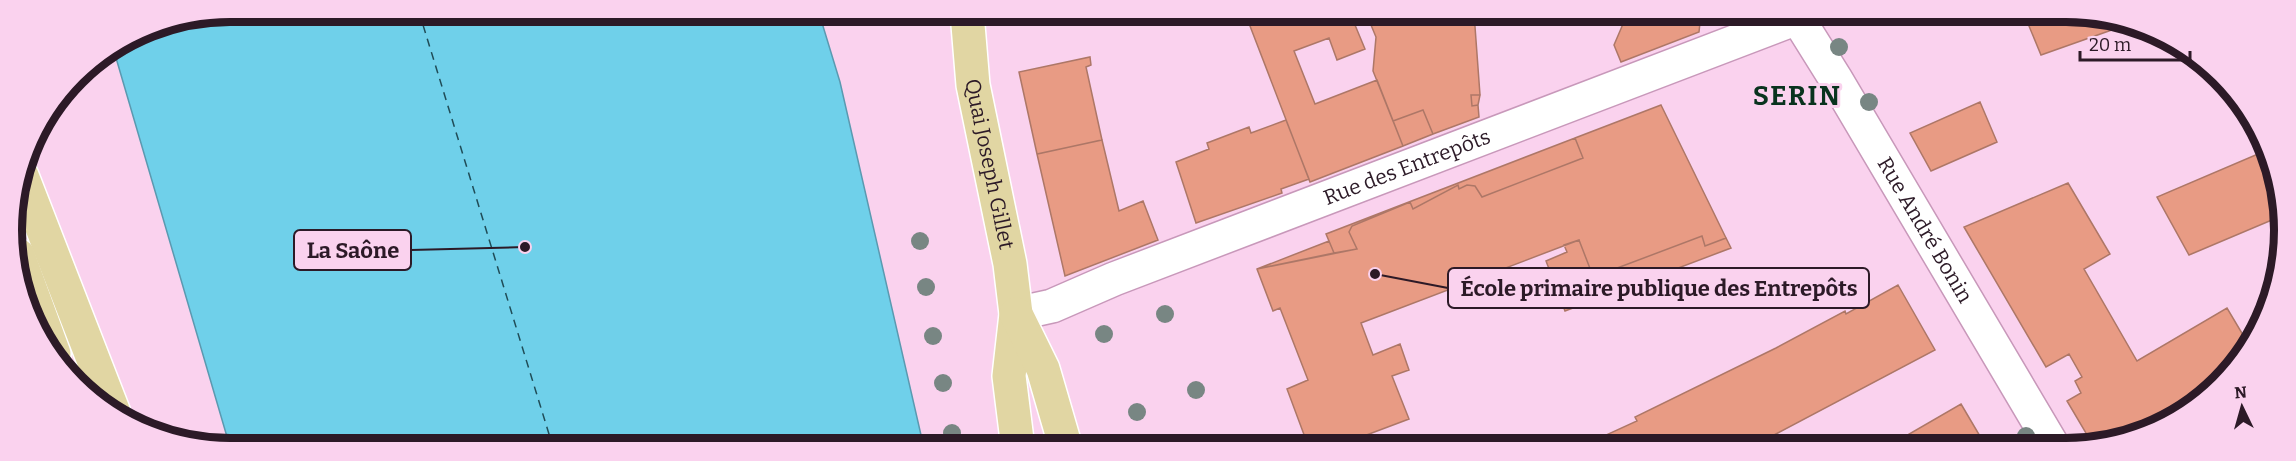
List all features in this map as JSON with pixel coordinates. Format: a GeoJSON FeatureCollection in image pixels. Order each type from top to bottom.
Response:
{"type":"FeatureCollection","features":[{"type":"Feature","properties":{"kind":"main road","name":"Quai Joseph Gillet"},"geometry":{"type":"LineString","coordinates":[[968,23],[973,85],[1010,264],[1016,314],[1009,376],[1017,438]]}},
{"type":"Feature","properties":{"kind":"main road"},"geometry":{"type":"LineString","coordinates":[[27,188],[108,398]]}},
{"type":"Feature","properties":{"kind":"main road","name":"Quai Joseph Gillet"},"geometry":{"type":"LineString","coordinates":[[1016,314],[1043,369],[1063,438]]}},
{"type":"Feature","properties":{"kind":"street","name":"Rue des Entrepôts"},"geometry":{"type":"LineString","coordinates":[[1016,314],[1052,306],[1114,279],[1780,22]]}},
{"type":"Feature","properties":{"kind":"street","name":"Rue André Bonin"},"geometry":{"type":"LineString","coordinates":[[1800,22],[2048,438]]}},
{"type":"Feature","properties":{"kind":"water"},"geometry":{"type":"Polygon","coordinates":[[[217,23],[822,23],[840,82],[922,438],[227,438],[116,57],[126,50],[151,38],[190,26],[217,23]]]}},
{"type":"Feature","properties":{"kind":"building"},"geometry":{"type":"Polygon","coordinates":[[[1249,22],[1354,22],[1365,49],[1337,60],[1329,38],[1294,51],[1315,104],[1377,80],[1403,146],[1310,182],[1249,22]]]}},
{"type":"Feature","properties":{"kind":"building"},"geometry":{"type":"Polygon","coordinates":[[[1370,22],[1475,22],[1480,95],[1471,95],[1472,106],[1478,105],[1479,117],[1433,134],[1423,110],[1393,121],[1373,71],[1376,37],[1370,22]]]}},
{"type":"Feature","properties":{"kind":"building"},"geometry":{"type":"Polygon","coordinates":[[[1624,22],[1700,22],[1699,32],[1621,62],[1614,45],[1624,22]]]}},
{"type":"Feature","properties":{"kind":"building"},"geometry":{"type":"Polygon","coordinates":[[[2027,22],[2093,24],[2115,29],[2041,55],[2027,22]]]}},
{"type":"Feature","properties":{"kind":"building"},"geometry":{"type":"Polygon","coordinates":[[[1090,57],[1091,65],[1086,67],[1102,140],[1037,154],[1019,72],[1090,57]]]}},
{"type":"Feature","properties":{"kind":"building"},"geometry":{"type":"Polygon","coordinates":[[[1471,95],[1480,95],[1478,105],[1472,106],[1471,95]]]}},
{"type":"Feature","properties":{"kind":"building"},"geometry":{"type":"Polygon","coordinates":[[[1980,102],[1997,142],[1931,171],[1910,133],[1980,102]]]}},
{"type":"Feature","properties":{"kind":"building"},"geometry":{"type":"Polygon","coordinates":[[[1661,105],[1726,238],[1705,246],[1702,236],[1612,270],[1615,277],[1596,284],[1579,240],[1361,323],[1373,355],[1400,344],[1409,370],[1392,376],[1409,419],[1359,438],[1305,438],[1287,389],[1308,380],[1280,308],[1273,311],[1257,269],[1357,249],[1349,232],[1352,226],[1410,202],[1413,209],[1458,185],[1459,189],[1467,185],[1475,186],[1482,197],[1583,158],[1575,138],[1661,105]]]}},
{"type":"Feature","properties":{"kind":"building"},"geometry":{"type":"Polygon","coordinates":[[[1423,110],[1433,134],[1403,146],[1393,121],[1423,110]]]}},
{"type":"Feature","properties":{"kind":"building"},"geometry":{"type":"Polygon","coordinates":[[[1286,120],[1309,179],[1281,189],[1282,193],[1196,223],[1176,162],[1209,149],[1207,143],[1249,127],[1251,133],[1286,120]]]}},
{"type":"Feature","properties":{"kind":"building"},"geometry":{"type":"Polygon","coordinates":[[[1575,138],[1583,158],[1482,197],[1475,186],[1467,185],[1459,189],[1458,185],[1413,209],[1410,202],[1352,226],[1349,232],[1357,249],[1334,253],[1326,234],[1575,138]]]}},
{"type":"Feature","properties":{"kind":"building"},"geometry":{"type":"Polygon","coordinates":[[[1102,140],[1119,211],[1143,201],[1158,240],[1065,276],[1037,154],[1102,140]]]}},
{"type":"Feature","properties":{"kind":"building"},"geometry":{"type":"Polygon","coordinates":[[[2259,154],[2270,190],[2273,220],[2189,255],[2157,197],[2259,154]]]}},
{"type":"Feature","properties":{"kind":"building"},"geometry":{"type":"Polygon","coordinates":[[[2068,183],[2110,254],[2084,269],[2137,361],[2227,308],[2244,337],[2222,368],[2203,387],[2181,403],[2145,423],[2106,435],[2088,437],[2067,401],[2081,393],[2075,381],[2082,377],[2069,354],[2046,367],[1964,227],[2068,183]]]}},
{"type":"Feature","properties":{"kind":"building"},"geometry":{"type":"Polygon","coordinates":[[[1702,236],[1705,246],[1726,238],[1731,248],[1565,311],[1546,261],[1567,252],[1564,245],[1579,240],[1596,284],[1615,277],[1612,270],[1702,236]]]}},
{"type":"Feature","properties":{"kind":"building"},"geometry":{"type":"Polygon","coordinates":[[[1329,241],[1334,253],[1257,269],[1329,241]]]}},
{"type":"Feature","properties":{"kind":"building"},"geometry":{"type":"Polygon","coordinates":[[[1898,285],[1935,350],[1768,438],[1600,438],[1637,421],[1635,417],[1776,348],[1845,311],[1846,314],[1898,285]]]}},
{"type":"Feature","properties":{"kind":"building"},"geometry":{"type":"Polygon","coordinates":[[[1961,404],[1981,438],[1902,438],[1961,404]]]}},
{"type":"Feature","properties":{"kind":"ferry route"},"geometry":{"type":"LineString","coordinates":[[422,23],[550,438]]}},
{"type":"Feature","properties":{"kind":"place","name":"La Saône"},"geometry":{"type":"Point","coordinates":[525,247]}},
{"type":"Feature","properties":{"kind":"place","name":"École primaire publique des Entrepôts"},"geometry":{"type":"Point","coordinates":[1375,274]}},
{"type":"Feature","properties":{"kind":"district","name":"SERIN"},"geometry":{"type":"Point","coordinates":[1797,96]}}]}
